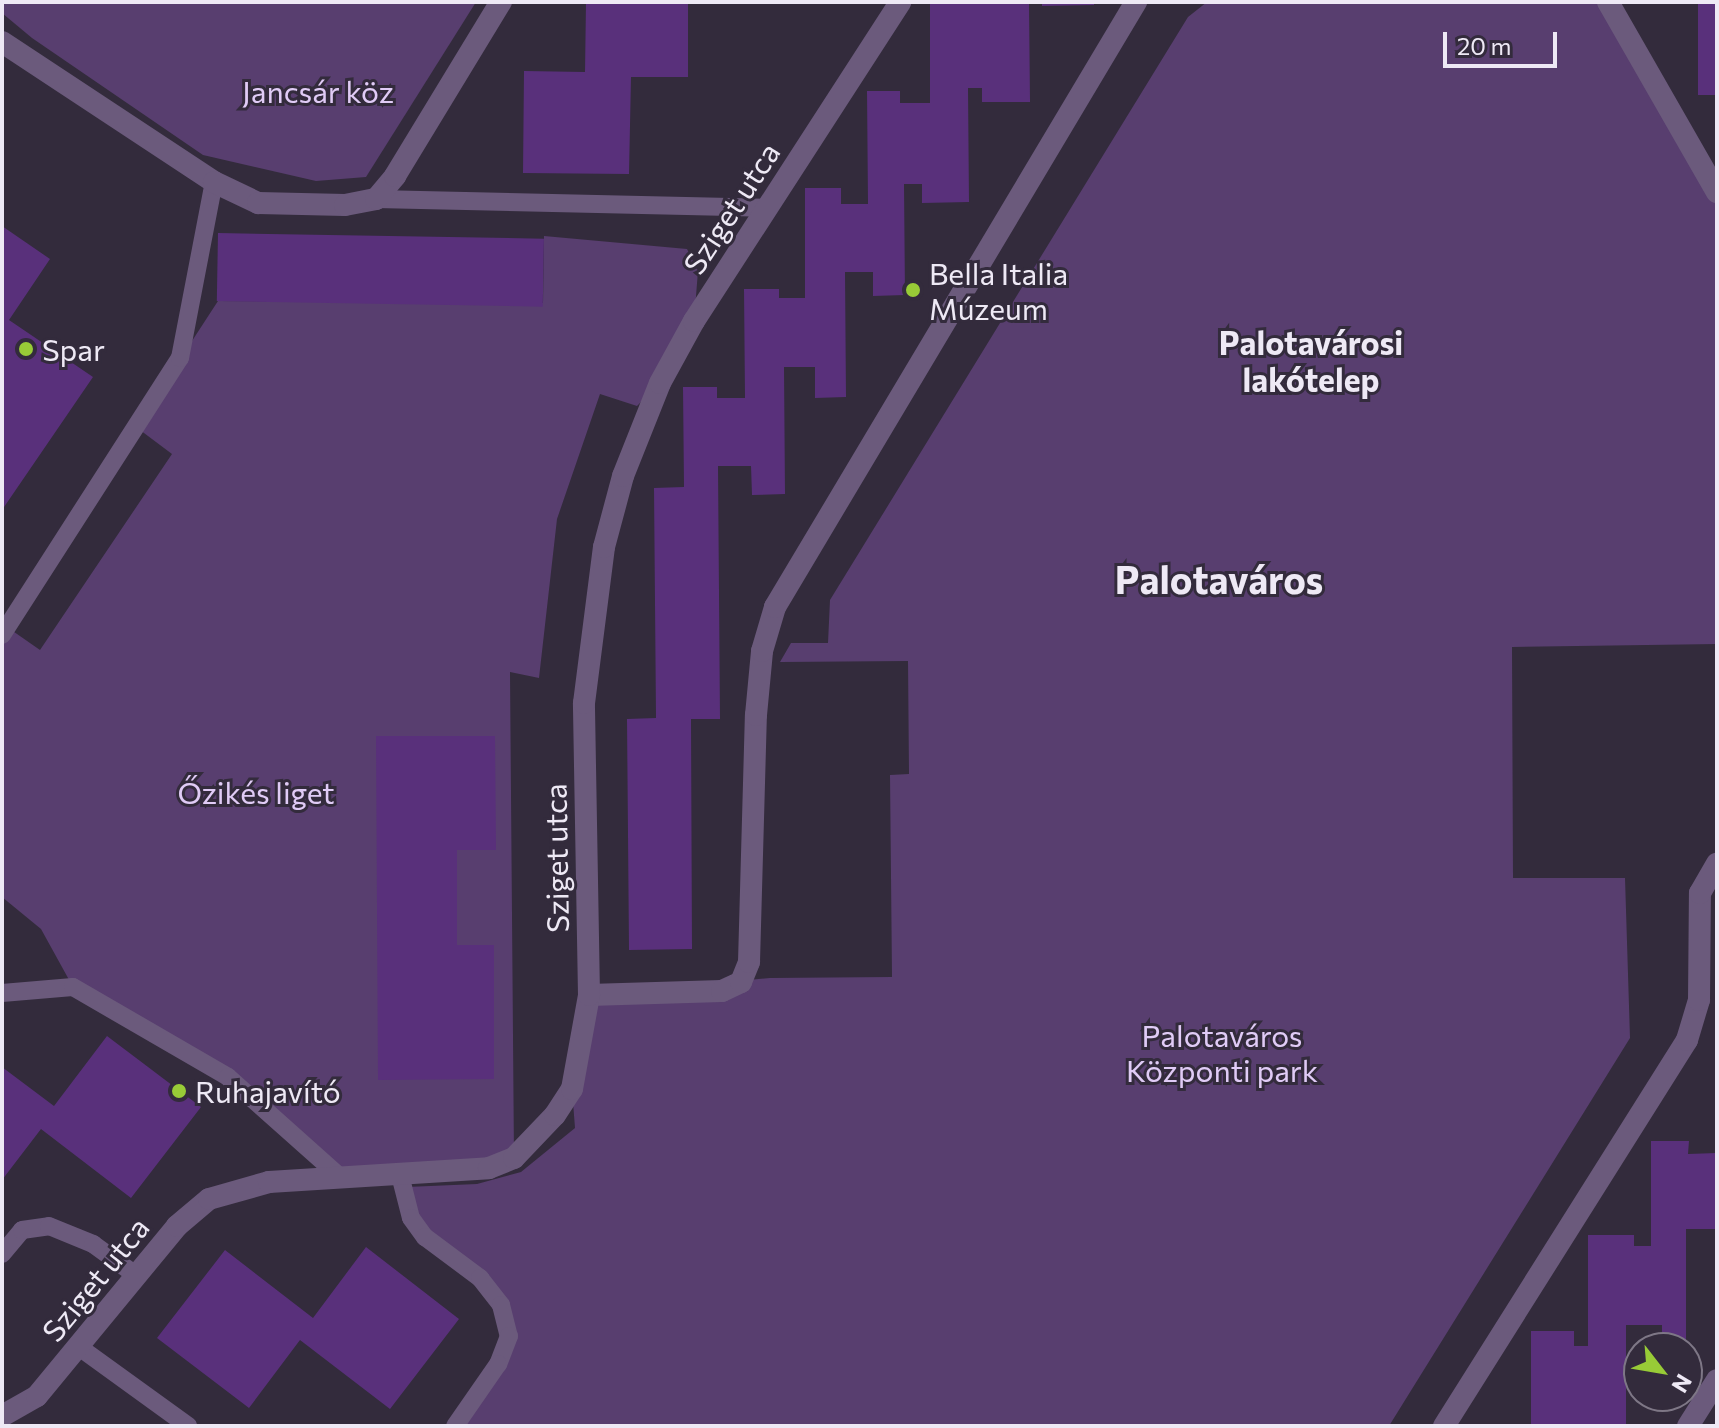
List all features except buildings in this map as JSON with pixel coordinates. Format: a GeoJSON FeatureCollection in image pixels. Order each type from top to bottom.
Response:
{"type":"FeatureCollection","features":[{"type":"Feature","properties":{"kind":"street"},"geometry":{"type":"LineString","coordinates":[[9,46],[214,182],[258,203],[345,205],[376,199],[501,2]]}},
{"type":"Feature","properties":{"kind":"street","name":"Sziget utca"},"geometry":{"type":"LineString","coordinates":[[2,1416],[37,1396],[177,1226],[209,1199],[269,1182],[489,1168],[514,1158],[533,1141],[572,1089],[589,995],[584,703],[604,547],[623,476],[660,383],[766,208],[900,2]]}},
{"type":"Feature","properties":{"kind":"street"},"geometry":{"type":"LineString","coordinates":[[589,995],[722,991],[741,982],[749,962],[760,663],[775,607],[1136,2]]}},
{"type":"Feature","properties":{"kind":"street"},"geometry":{"type":"LineString","coordinates":[[1608,2],[1717,192]]}},
{"type":"Feature","properties":{"kind":"street"},"geometry":{"type":"LineString","coordinates":[[1444,1426],[1687,1040],[1699,1000],[1700,893],[1717,864]]}},
{"type":"Feature","properties":{"kind":"street"},"geometry":{"type":"LineString","coordinates":[[1688,1426],[1717,1380]]}},
{"type":"Feature","properties":{"kind":"lane"},"geometry":{"type":"LineString","coordinates":[[2,635],[180,358],[214,182]]}},
{"type":"Feature","properties":{"kind":"lane"},"geometry":{"type":"LineString","coordinates":[[376,199],[766,208]]}},
{"type":"Feature","properties":{"kind":"lane"},"geometry":{"type":"LineString","coordinates":[[2,993],[73,987],[228,1077],[339,1176]]}},
{"type":"Feature","properties":{"kind":"lane"},"geometry":{"type":"LineString","coordinates":[[400,1175],[411,1218],[425,1237],[480,1278],[501,1305],[509,1336],[498,1364],[455,1426]]}},
{"type":"Feature","properties":{"kind":"lane"},"geometry":{"type":"LineString","coordinates":[[2,1254],[22,1230],[49,1226],[93,1244],[137,1276]]}},
{"type":"Feature","properties":{"kind":"lane"},"geometry":{"type":"LineString","coordinates":[[79,1347],[188,1426]]}},
{"type":"Feature","properties":{"kind":"green space","name":"Jancsár köz"},"geometry":{"type":"Polygon","coordinates":[[[2,2],[476,2],[366,177],[316,181],[203,155],[32,38],[2,13],[2,2]]]}},
{"type":"Feature","properties":{"kind":"green space","name":"Palotaváros Központi park"},"geometry":{"type":"Polygon","coordinates":[[[1207,2],[1608,2],[1717,192],[1717,644],[1512,647],[1513,878],[1625,878],[1630,1038],[1389,1426],[455,1426],[509,1336],[501,1305],[419,1220],[407,1187],[477,1184],[521,1172],[575,1128],[572,1089],[589,995],[770,978],[892,977],[890,775],[909,774],[908,661],[780,662],[791,643],[828,643],[830,600],[1188,17],[1207,2]]]}},
{"type":"Feature","properties":{"kind":"green space","name":"Őzikés liget"},"geometry":{"type":"Polygon","coordinates":[[[544,236],[687,249],[698,271],[694,321],[660,383],[637,406],[600,394],[557,519],[539,678],[510,672],[514,1158],[339,1176],[272,1112],[73,987],[41,929],[2,897],[2,635],[7,627],[40,650],[172,454],[136,427],[218,301],[543,303],[544,236]]]}},
{"type":"Feature","properties":{"kind":"place","name":"Bella Italia Múzeum"},"geometry":{"type":"Point","coordinates":[913,290]}},
{"type":"Feature","properties":{"kind":"place","name":"Spar"},"geometry":{"type":"Point","coordinates":[26,349]}},
{"type":"Feature","properties":{"kind":"place","name":"Ruhajavító"},"geometry":{"type":"Point","coordinates":[179,1091]}},
{"type":"Feature","properties":{"kind":"district","name":"Palotavárosi lakótelep"},"geometry":{"type":"Point","coordinates":[1311,362]}},
{"type":"Feature","properties":{"kind":"district","name":"Palotaváros"},"geometry":{"type":"Point","coordinates":[1219,579]}}]}
